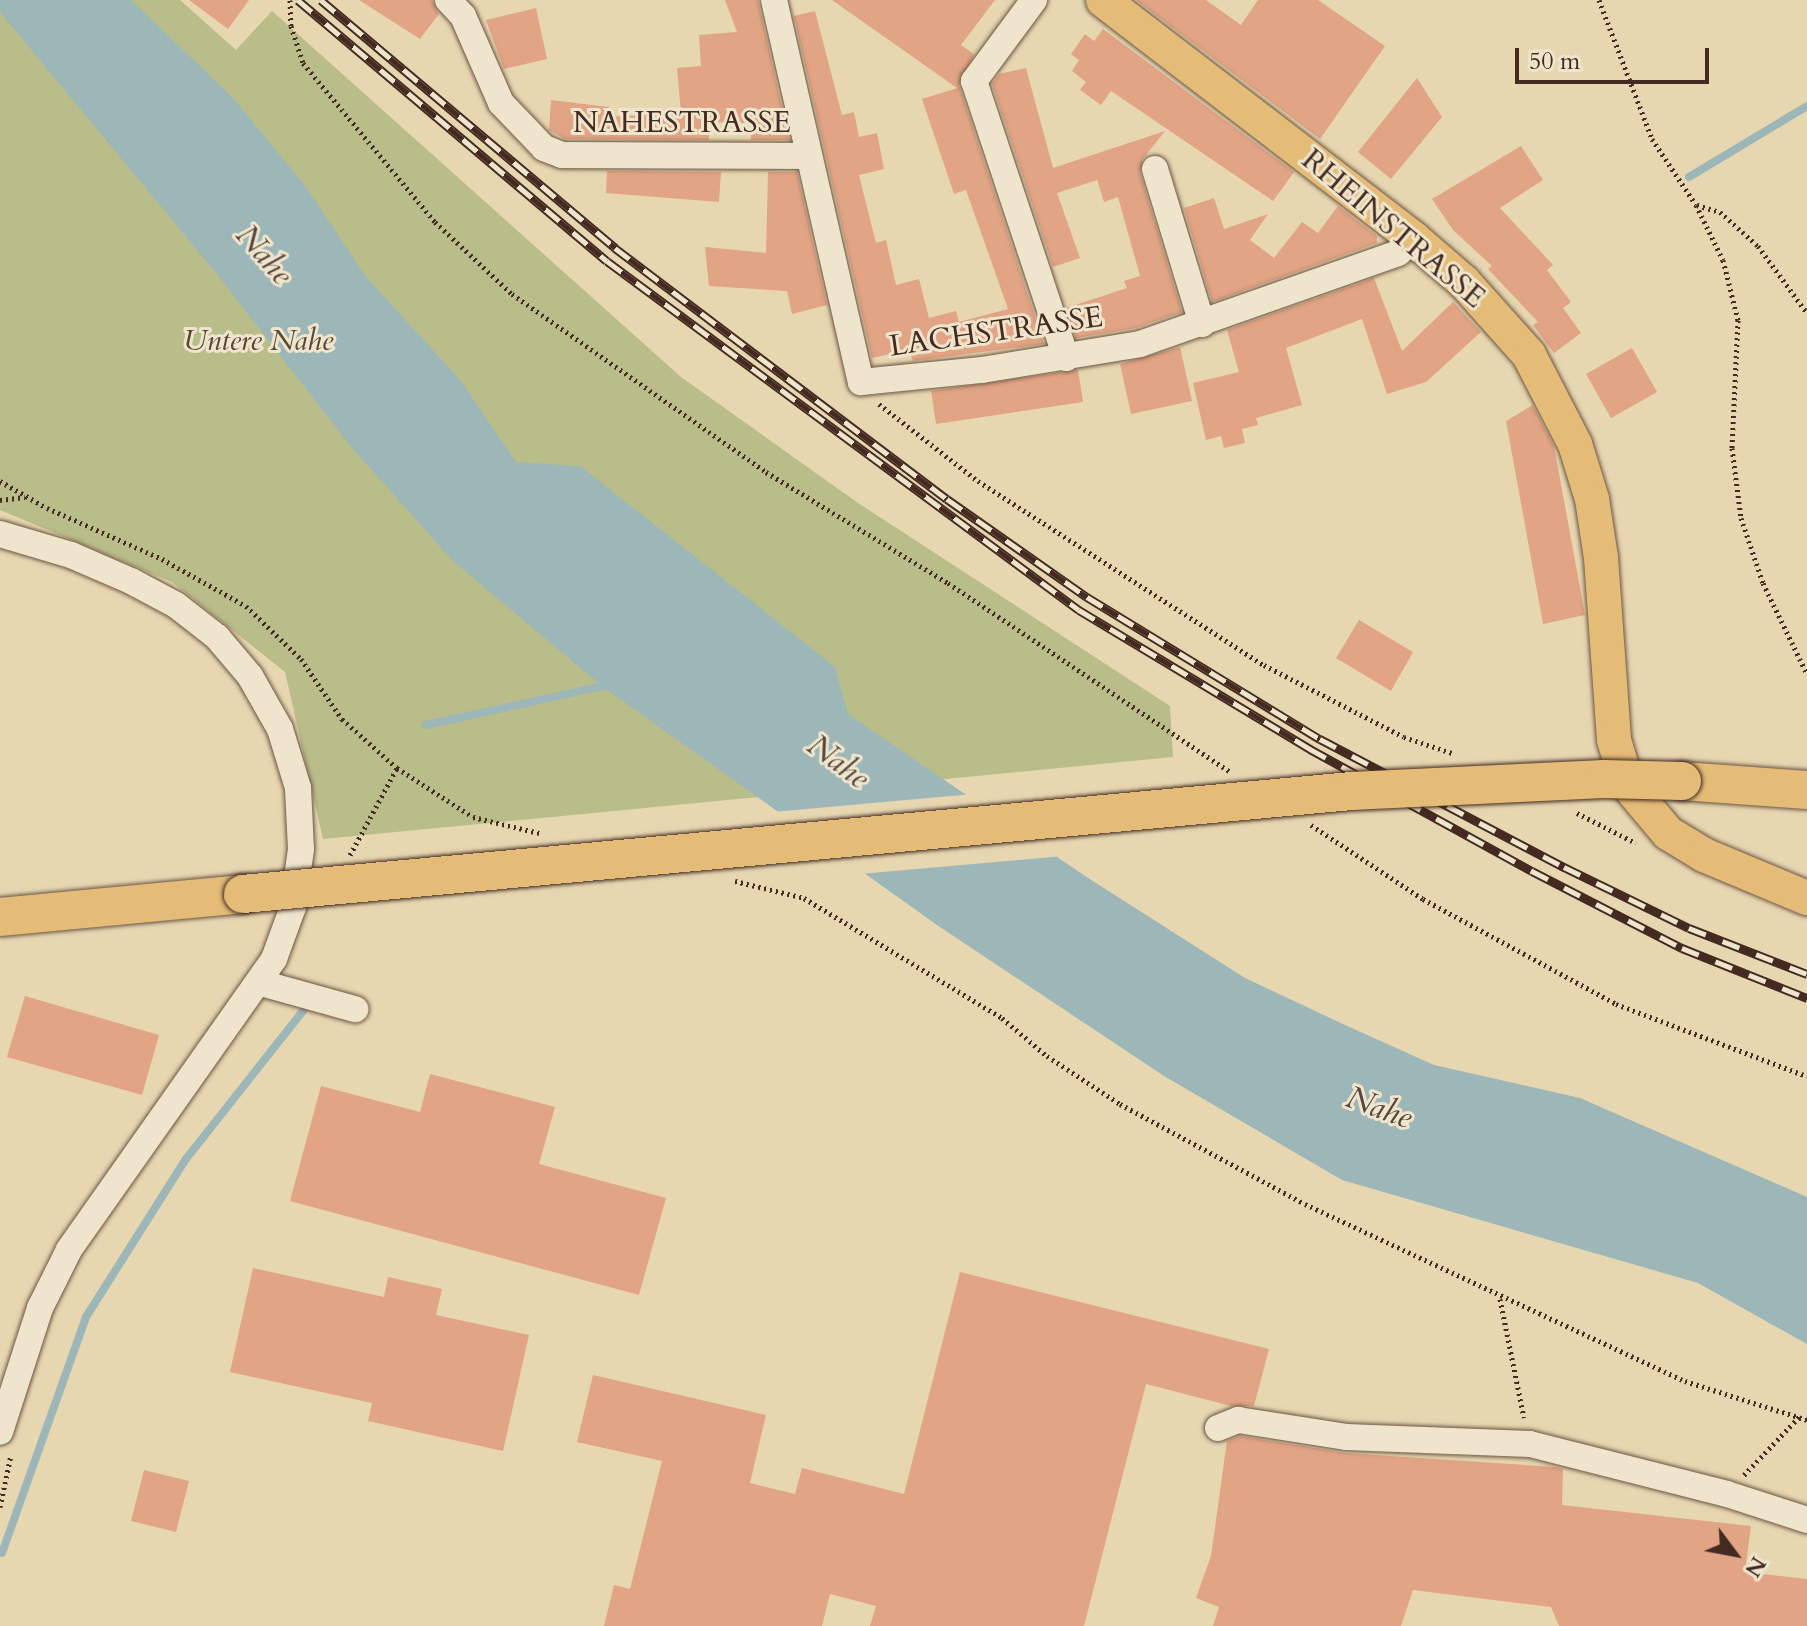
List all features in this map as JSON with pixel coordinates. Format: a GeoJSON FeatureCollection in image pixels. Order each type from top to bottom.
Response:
{"type":"FeatureCollection","features":[{"type":"Feature","properties":{"kind":"highway"},"geometry":{"type":"LineString","coordinates":[[0,917],[1351,791],[1590,779],[1682,781],[1807,790]]}},
{"type":"Feature","properties":{"kind":"main road","name":"RHEINSTRASSE"},"geometry":{"type":"LineString","coordinates":[[1103,0],[1414,239],[1464,282],[1529,355],[1575,444],[1592,499],[1601,558],[1614,740],[1627,784],[1668,833],[1704,855],[1807,898]]}},
{"type":"Feature","properties":{"kind":"street","name":"NAHESTRASSE"},"geometry":{"type":"LineString","coordinates":[[448,0],[463,16],[501,103],[544,148],[562,155],[809,156]]}},
{"type":"Feature","properties":{"kind":"street","name":"LACHSTRASSE"},"geometry":{"type":"LineString","coordinates":[[774,0],[861,382],[1066,358],[1140,344],[1398,253],[1414,239]]}},
{"type":"Feature","properties":{"kind":"street"},"geometry":{"type":"LineString","coordinates":[[1034,0],[974,81],[1066,358]]}},
{"type":"Feature","properties":{"kind":"street"},"geometry":{"type":"LineString","coordinates":[[1155,169],[1202,324]]}},
{"type":"Feature","properties":{"kind":"street"},"geometry":{"type":"LineString","coordinates":[[0,534],[71,555],[176,605],[235,656],[267,702],[294,773],[301,849],[285,933],[261,983],[225,1035],[131,1156],[69,1250],[40,1308],[6,1440]]}},
{"type":"Feature","properties":{"kind":"street"},"geometry":{"type":"LineString","coordinates":[[261,983],[355,1009]]}},
{"type":"Feature","properties":{"kind":"street"},"geometry":{"type":"LineString","coordinates":[[1218,1428],[1238,1420],[1346,1437],[1530,1444],[1727,1494],[1807,1520]]}},
{"type":"Feature","properties":{"kind":"path"},"geometry":{"type":"LineString","coordinates":[[290,0],[291,26],[303,63],[435,222],[512,294],[766,472],[948,583],[1236,776]]}},
{"type":"Feature","properties":{"kind":"path"},"geometry":{"type":"LineString","coordinates":[[1599,0],[1652,139],[1696,205],[1723,260],[1738,320],[1732,448],[1741,518],[1763,583],[1807,674]]}},
{"type":"Feature","properties":{"kind":"path"},"geometry":{"type":"LineString","coordinates":[[1696,205],[1720,212],[1758,246],[1807,313]]}},
{"type":"Feature","properties":{"kind":"path"},"geometry":{"type":"LineString","coordinates":[[861,382],[877,403],[978,481],[1167,605],[1264,665],[1404,737],[1456,755]]}},
{"type":"Feature","properties":{"kind":"path"},"geometry":{"type":"LineString","coordinates":[[0,481],[26,497],[162,559],[246,606],[301,659],[342,719],[397,768],[473,817],[542,834]]}},
{"type":"Feature","properties":{"kind":"path"},"geometry":{"type":"LineString","coordinates":[[0,500],[26,497]]}},
{"type":"Feature","properties":{"kind":"path"},"geometry":{"type":"LineString","coordinates":[[1565,808],[1643,847]]}},
{"type":"Feature","properties":{"kind":"path"},"geometry":{"type":"LineString","coordinates":[[1307,823],[1423,899],[1603,998],[1807,1076]]}},
{"type":"Feature","properties":{"kind":"path"},"geometry":{"type":"LineString","coordinates":[[721,878],[804,898],[1002,1018],[1047,1056],[1120,1104],[1305,1204],[1499,1298],[1685,1381],[1807,1420]]}},
{"type":"Feature","properties":{"kind":"path"},"geometry":{"type":"LineString","coordinates":[[1499,1298],[1530,1444]]}},
{"type":"Feature","properties":{"kind":"path"},"geometry":{"type":"LineString","coordinates":[[1727,1494],[1800,1416]]}},
{"type":"Feature","properties":{"kind":"path"},"geometry":{"type":"LineString","coordinates":[[0,1507],[6,1440]]}},
{"type":"Feature","properties":{"kind":"green space","name":"Untere Nahe"},"geometry":{"type":"Polygon","coordinates":[[[0,0],[180,0],[236,50],[272,11],[681,377],[858,503],[1170,706],[1173,757],[323,839],[285,672],[172,582],[0,510],[0,0]]]}},
{"type":"Feature","properties":{"kind":"water","name":"Nahe"},"geometry":{"type":"Polygon","coordinates":[[[0,0],[131,0],[233,98],[306,187],[366,277],[460,380],[516,462],[580,466],[835,667],[848,714],[1085,876],[1245,978],[1434,1065],[1580,1098],[1807,1197],[1807,1344],[1698,1283],[1342,1180],[1164,1076],[937,925],[603,687],[453,561],[352,448],[216,273],[0,12],[0,0]]]}},
{"type":"Feature","properties":{"kind":"pier"},"geometry":{"type":"Polygon","coordinates":[[[973,794],[1064,856],[860,874],[773,812],[973,794]]]}},
{"type":"Feature","properties":{"kind":"building"},"geometry":{"type":"Polygon","coordinates":[[[189,0],[249,0],[228,29],[189,0]]]}},
{"type":"Feature","properties":{"kind":"building"},"geometry":{"type":"Polygon","coordinates":[[[359,0],[432,0],[439,14],[420,39],[359,0]]]}},
{"type":"Feature","properties":{"kind":"building"},"geometry":{"type":"Polygon","coordinates":[[[725,0],[758,0],[789,140],[751,140],[751,123],[709,122],[709,140],[565,139],[549,130],[551,100],[609,107],[608,117],[681,113],[677,68],[701,66],[699,35],[737,32],[725,0]]]}},
{"type":"Feature","properties":{"kind":"building"},"geometry":{"type":"Polygon","coordinates":[[[832,0],[995,0],[961,45],[974,54],[959,85],[1044,344],[913,361],[909,350],[872,358],[794,16],[815,11],[842,115],[854,112],[859,137],[877,133],[884,169],[859,175],[876,243],[886,240],[896,285],[919,279],[929,318],[956,311],[959,322],[1008,309],[966,190],[954,194],[922,99],[957,88],[832,0]]]}},
{"type":"Feature","properties":{"kind":"building"},"geometry":{"type":"Polygon","coordinates":[[[1136,0],[1206,0],[1241,25],[1258,0],[1318,0],[1385,46],[1320,139],[1136,0]]]}},
{"type":"Feature","properties":{"kind":"building"},"geometry":{"type":"Polygon","coordinates":[[[536,8],[547,59],[504,69],[486,20],[536,8]]]}},
{"type":"Feature","properties":{"kind":"building"},"geometry":{"type":"Polygon","coordinates":[[[1103,29],[1294,172],[1273,201],[1111,91],[1101,105],[1080,90],[1086,82],[1072,71],[1079,60],[1071,54],[1085,34],[1094,41],[1103,29]]]}},
{"type":"Feature","properties":{"kind":"building"},"geometry":{"type":"Polygon","coordinates":[[[1026,68],[1053,168],[1165,131],[1143,159],[1140,173],[1182,312],[1136,328],[1076,338],[1066,308],[1127,288],[1124,281],[1140,276],[1118,197],[1104,202],[1097,180],[1057,193],[1080,258],[1053,267],[992,84],[999,74],[1026,68]]]}},
{"type":"Feature","properties":{"kind":"building"},"geometry":{"type":"Polygon","coordinates":[[[1417,78],[1442,117],[1391,179],[1358,152],[1417,78]]]}},
{"type":"Feature","properties":{"kind":"building"},"geometry":{"type":"Polygon","coordinates":[[[1521,146],[1543,180],[1500,208],[1553,265],[1547,270],[1571,302],[1563,308],[1581,333],[1554,353],[1533,325],[1538,322],[1488,269],[1492,266],[1453,230],[1432,199],[1521,146]]]}},
{"type":"Feature","properties":{"kind":"building"},"geometry":{"type":"Polygon","coordinates":[[[607,171],[721,172],[719,202],[606,193],[607,171]]]}},
{"type":"Feature","properties":{"kind":"building"},"geometry":{"type":"Polygon","coordinates":[[[768,172],[797,172],[827,305],[792,314],[787,291],[709,286],[705,247],[766,253],[768,172]]]}},
{"type":"Feature","properties":{"kind":"building"},"geometry":{"type":"Polygon","coordinates":[[[1214,198],[1224,229],[1268,214],[1250,240],[1274,258],[1302,222],[1318,233],[1338,206],[1377,236],[1377,243],[1212,302],[1184,208],[1214,198]]]}},
{"type":"Feature","properties":{"kind":"building"},"geometry":{"type":"Polygon","coordinates":[[[1374,278],[1402,351],[1453,302],[1481,332],[1426,382],[1387,394],[1362,319],[1286,348],[1302,405],[1256,418],[1258,425],[1242,429],[1245,443],[1224,448],[1221,436],[1206,440],[1193,383],[1239,372],[1227,330],[1374,278]]]}},
{"type":"Feature","properties":{"kind":"building"},"geometry":{"type":"Polygon","coordinates":[[[1180,347],[1192,401],[1131,414],[1120,364],[1180,347]]]}},
{"type":"Feature","properties":{"kind":"building"},"geometry":{"type":"Polygon","coordinates":[[[1632,348],[1657,392],[1611,418],[1586,374],[1632,348]]]}},
{"type":"Feature","properties":{"kind":"building"},"geometry":{"type":"Polygon","coordinates":[[[1078,370],[1083,402],[936,424],[931,391],[1078,370]]]}},
{"type":"Feature","properties":{"kind":"building"},"geometry":{"type":"Polygon","coordinates":[[[1533,405],[1554,446],[1585,615],[1543,624],[1506,421],[1533,405]]]}},
{"type":"Feature","properties":{"kind":"building"},"geometry":{"type":"Polygon","coordinates":[[[1359,620],[1413,652],[1391,691],[1336,658],[1359,620]]]}},
{"type":"Feature","properties":{"kind":"building"},"geometry":{"type":"Polygon","coordinates":[[[25,996],[159,1035],[142,1095],[7,1057],[25,996]]]}},
{"type":"Feature","properties":{"kind":"building"},"geometry":{"type":"Polygon","coordinates":[[[430,1074],[555,1107],[539,1164],[666,1198],[639,1295],[290,1201],[321,1086],[420,1112],[430,1074]]]}},
{"type":"Feature","properties":{"kind":"building"},"geometry":{"type":"Polygon","coordinates":[[[253,1268],[384,1297],[388,1277],[442,1289],[436,1315],[529,1335],[503,1451],[368,1421],[372,1403],[230,1372],[253,1268]]]}},
{"type":"Feature","properties":{"kind":"building"},"geometry":{"type":"Polygon","coordinates":[[[960,1272],[1269,1349],[1254,1406],[1231,1406],[1146,1384],[1084,1626],[870,1626],[876,1606],[830,1594],[822,1626],[604,1626],[614,1585],[630,1589],[662,1461],[577,1442],[593,1375],[766,1415],[750,1483],[795,1494],[802,1468],[904,1494],[960,1272]]]}},
{"type":"Feature","properties":{"kind":"building"},"geometry":{"type":"Polygon","coordinates":[[[1240,1436],[1345,1453],[1555,1467],[1563,1469],[1562,1505],[1751,1526],[1745,1572],[1807,1579],[1807,1626],[1559,1626],[1551,1607],[1413,1590],[1401,1626],[1213,1626],[1219,1607],[1196,1598],[1211,1556],[1227,1441],[1240,1436]]]}},
{"type":"Feature","properties":{"kind":"building"},"geometry":{"type":"Polygon","coordinates":[[[144,1470],[189,1481],[176,1532],[131,1521],[144,1470]]]}},
{"type":"Feature","properties":{"kind":"waterway"},"geometry":{"type":"LineString","coordinates":[[1689,177],[1807,106]]}},
{"type":"Feature","properties":{"kind":"waterway"},"geometry":{"type":"LineString","coordinates":[[426,725],[612,684]]}},
{"type":"Feature","properties":{"kind":"waterway"},"geometry":{"type":"LineString","coordinates":[[2,1553],[86,1317],[186,1159],[303,1011]]}},
{"type":"Feature","properties":{"kind":"railway"},"geometry":{"type":"LineString","coordinates":[[298,0],[607,261],[1079,610],[1310,749],[1532,871],[1682,948],[1807,998]]}},
{"type":"Feature","properties":{"kind":"railway"},"geometry":{"type":"LineString","coordinates":[[321,0],[615,248],[947,499],[1087,597],[1320,739],[1564,867],[1689,928],[1807,974]]}}]}
